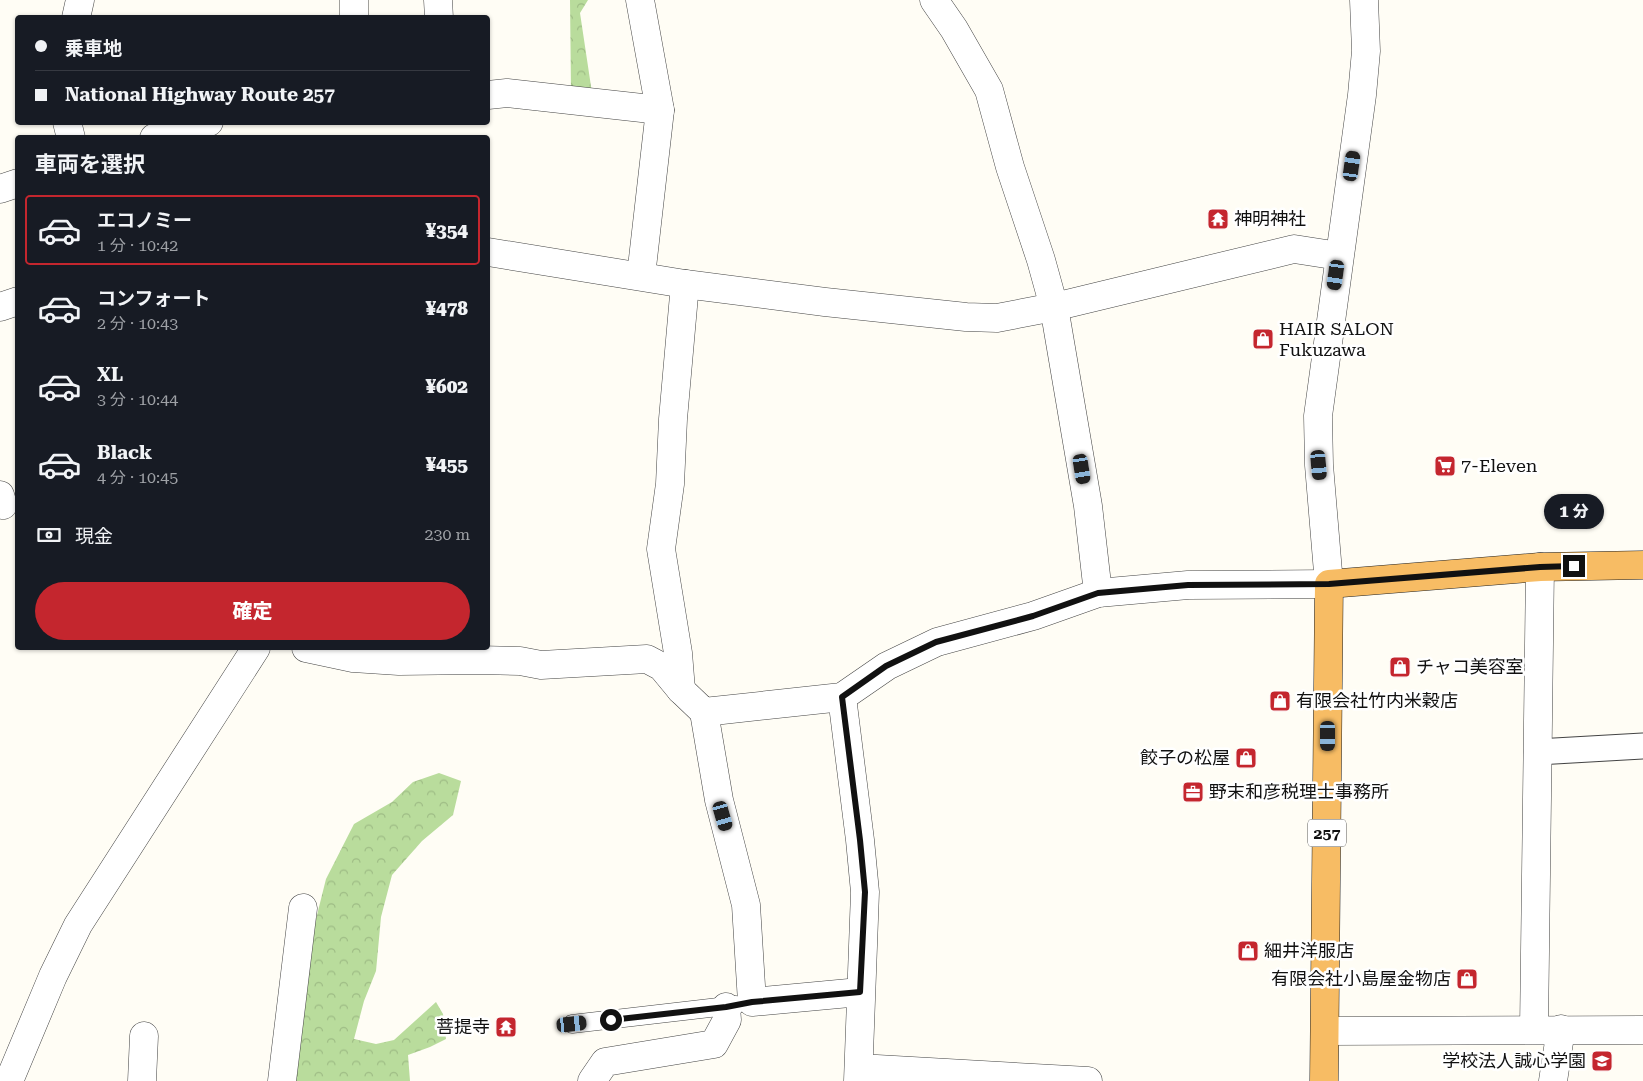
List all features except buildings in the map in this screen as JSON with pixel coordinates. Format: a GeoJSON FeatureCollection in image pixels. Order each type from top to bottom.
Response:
{"type":"FeatureCollection","features":[{"type":"Feature","properties":{"kind":"highway"},"geometry":{"type":"LineString","coordinates":[[1329,584],[1540,567],[1643,565]]}},
{"type":"Feature","properties":{"kind":"highway","name":"257"},"geometry":{"type":"LineString","coordinates":[[1324,1081],[1329,584]]}},
{"type":"Feature","properties":{"kind":"street"},"geometry":{"type":"LineString","coordinates":[[77,15],[80,0]]}},
{"type":"Feature","properties":{"kind":"street"},"geometry":{"type":"LineString","coordinates":[[354,0],[354,15]]}},
{"type":"Feature","properties":{"kind":"street"},"geometry":{"type":"LineString","coordinates":[[438,0],[439,15]]}},
{"type":"Feature","properties":{"kind":"street"},"geometry":{"type":"LineString","coordinates":[[640,0],[660,110],[641,276]]}},
{"type":"Feature","properties":{"kind":"street"},"geometry":{"type":"LineString","coordinates":[[934,0],[954,29],[989,90],[1010,167],[1041,260],[1054,307],[1088,506],[1098,593]]}},
{"type":"Feature","properties":{"kind":"street"},"geometry":{"type":"LineString","coordinates":[[704,712],[842,697],[886,666],[936,642],[1033,616],[1098,593],[1188,585],[1329,584],[1319,465],[1318,416],[1366,51],[1364,0]]}},
{"type":"Feature","properties":{"kind":"street"},"geometry":{"type":"LineString","coordinates":[[490,95],[507,93],[660,110]]}},
{"type":"Feature","properties":{"kind":"street"},"geometry":{"type":"LineString","coordinates":[[164,135],[199,125]]}},
{"type":"Feature","properties":{"kind":"street"},"geometry":{"type":"LineString","coordinates":[[0,189],[15,184]]}},
{"type":"Feature","properties":{"kind":"street"},"geometry":{"type":"LineString","coordinates":[[490,252],[685,284],[825,302],[966,317],[997,318],[1054,307],[1294,249],[1339,256]]}},
{"type":"Feature","properties":{"kind":"street"},"geometry":{"type":"LineString","coordinates":[[681,690],[678,653],[661,549],[670,484],[673,419],[685,284]]}},
{"type":"Feature","properties":{"kind":"street"},"geometry":{"type":"LineString","coordinates":[[0,307],[15,302]]}},
{"type":"Feature","properties":{"kind":"street"},"geometry":{"type":"LineString","coordinates":[[1534,1030],[1540,567]]}},
{"type":"Feature","properties":{"kind":"street"},"geometry":{"type":"LineString","coordinates":[[9,1081],[53,976],[78,925],[255,650]]}},
{"type":"Feature","properties":{"kind":"street"},"geometry":{"type":"LineString","coordinates":[[315,650],[353,658],[399,661],[487,660],[541,665],[647,659],[662,667],[681,690],[704,712],[719,800],[746,905],[752,1002],[860,992]]}},
{"type":"Feature","properties":{"kind":"street"},"geometry":{"type":"LineString","coordinates":[[842,697],[865,892],[858,1074],[1088,1081]]}},
{"type":"Feature","properties":{"kind":"street"},"geometry":{"type":"LineString","coordinates":[[1537,752],[1643,746]]}},
{"type":"Feature","properties":{"kind":"street"},"geometry":{"type":"LineString","coordinates":[[282,1081],[303,908]]}},
{"type":"Feature","properties":{"kind":"street"},"geometry":{"type":"LineString","coordinates":[[592,1081],[606,1062],[714,1044],[727,1020],[726,1007]]}},
{"type":"Feature","properties":{"kind":"street"},"geometry":{"type":"LineString","coordinates":[[1553,1081],[1561,1029]]}},
{"type":"Feature","properties":{"kind":"street"},"geometry":{"type":"LineString","coordinates":[[1326,1031],[1643,1030]]}},
{"type":"Feature","properties":{"kind":"street"},"geometry":{"type":"LineString","coordinates":[[142,1081],[144,1036]]}},
{"type":"Feature","properties":{"kind":"lane"},"geometry":{"type":"LineString","coordinates":[[572,1024],[726,1007],[752,1002]]}},
{"type":"Feature","properties":{"kind":"green space"},"geometry":{"type":"Polygon","coordinates":[[[570,0],[588,0],[580,13],[592,93],[571,91],[570,0]]]}},
{"type":"Feature","properties":{"kind":"green space"},"geometry":{"type":"Polygon","coordinates":[[[439,773],[461,781],[453,815],[422,841],[392,875],[381,917],[376,971],[364,1001],[354,1039],[376,1044],[394,1040],[436,1002],[443,1014],[446,1039],[408,1055],[410,1081],[296,1081],[315,923],[326,879],[354,824],[392,802],[413,782],[439,773]]]}},
{"type":"Feature","properties":{"kind":"place","name":"神明神社"},"geometry":{"type":"Point","coordinates":[1218,219]}},
{"type":"Feature","properties":{"kind":"place","name":"HAIR SALON Fukuzawa"},"geometry":{"type":"Point","coordinates":[1263,339]}},
{"type":"Feature","properties":{"kind":"place","name":"7-Eleven"},"geometry":{"type":"Point","coordinates":[1445,466]}},
{"type":"Feature","properties":{"kind":"place","name":"チャコ美容室"},"geometry":{"type":"Point","coordinates":[1400,667]}},
{"type":"Feature","properties":{"kind":"place","name":"有限会社竹内米穀店"},"geometry":{"type":"Point","coordinates":[1280,701]}},
{"type":"Feature","properties":{"kind":"place","name":"餃子の松屋"},"geometry":{"type":"Point","coordinates":[1246,758]}},
{"type":"Feature","properties":{"kind":"place","name":"野末和彦税理士事務所"},"geometry":{"type":"Point","coordinates":[1193,792]}},
{"type":"Feature","properties":{"kind":"place","name":"細井洋服店"},"geometry":{"type":"Point","coordinates":[1248,951]}},
{"type":"Feature","properties":{"kind":"place","name":"有限会社小島屋金物店"},"geometry":{"type":"Point","coordinates":[1467,979]}},
{"type":"Feature","properties":{"kind":"place","name":"菩提寺"},"geometry":{"type":"Point","coordinates":[506,1027]}},
{"type":"Feature","properties":{"kind":"place","name":"学校法人誠心学園"},"geometry":{"type":"Point","coordinates":[1602,1061]}},
{"type":"Feature","properties":{"kind":"route"},"geometry":{"type":"LineString","coordinates":[[611,1020],[726,1007],[752,1002],[860,992],[865,892],[842,697],[886,666],[936,642],[1033,616],[1098,593],[1188,585],[1329,584],[1574,566]]}}]}
